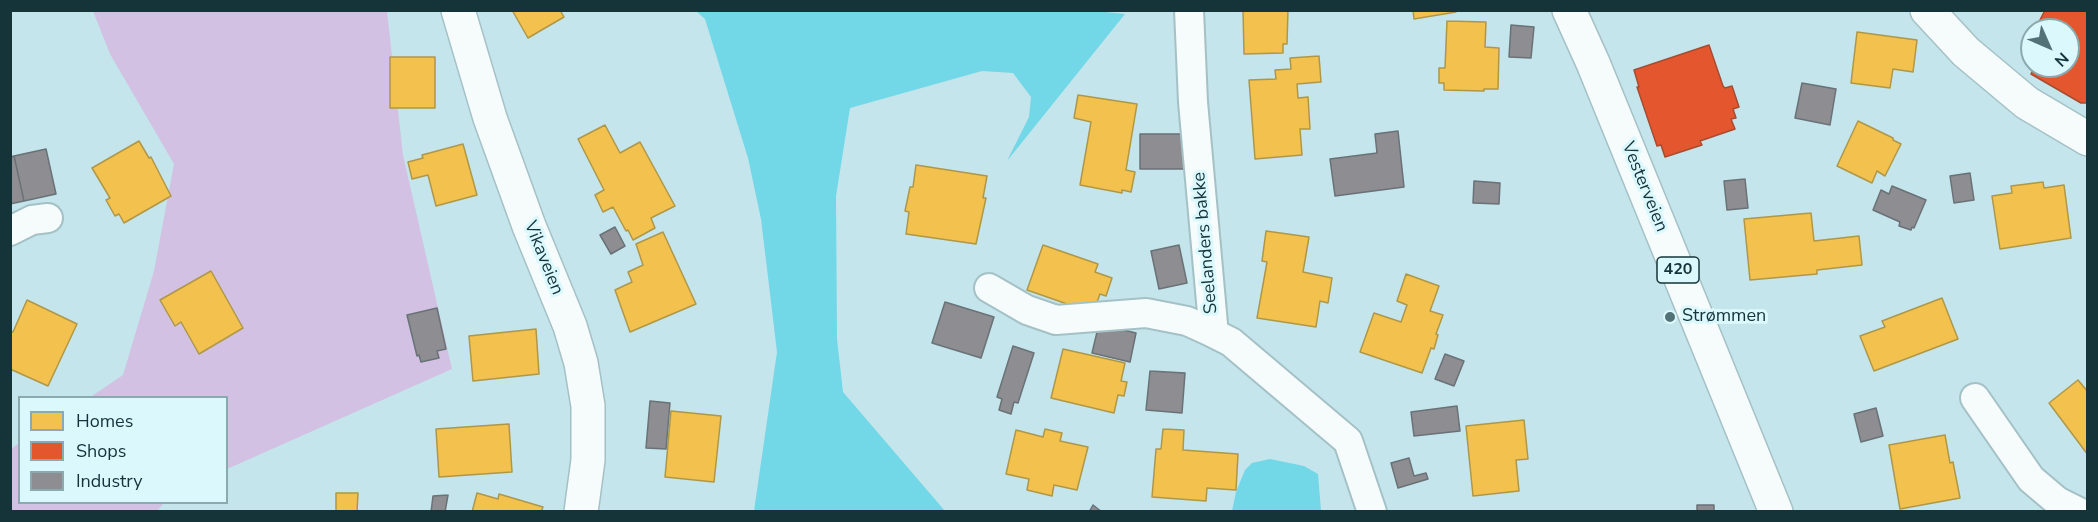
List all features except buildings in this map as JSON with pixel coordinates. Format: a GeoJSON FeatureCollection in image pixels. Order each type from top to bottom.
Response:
{"type":"FeatureCollection","features":[{"type":"Feature","properties":{"kind":"main road","name":"Vikaveien"},"geometry":{"type":"LineString","coordinates":[[458,10],[490,118],[529,226],[570,326],[581,363],[588,406],[588,460],[581,512]]}},
{"type":"Feature","properties":{"kind":"main road"},"geometry":{"type":"LineString","coordinates":[[1927,10],[1966,52],[2027,104],[2088,139]]}},
{"type":"Feature","properties":{"kind":"main road","name":"Vesterveien"},"geometry":{"type":"LineString","coordinates":[[1574,16],[1776,512]]}},
{"type":"Feature","properties":{"kind":"street","name":"Seelanders bakke"},"geometry":{"type":"LineString","coordinates":[[1190,10],[1193,102],[1213,324],[1209,331],[1231,342],[1348,441],[1372,512]]}},
{"type":"Feature","properties":{"kind":"street"},"geometry":{"type":"LineString","coordinates":[[10,231],[32,220],[48,218]]}},
{"type":"Feature","properties":{"kind":"street"},"geometry":{"type":"LineString","coordinates":[[989,288],[1027,310],[1056,320],[1146,313],[1187,321],[1209,331]]}},
{"type":"Feature","properties":{"kind":"street"},"geometry":{"type":"LineString","coordinates":[[1975,398],[2031,479],[2057,501],[2079,512]]}},
{"type":"Feature","properties":{"kind":"shaded area"},"geometry":{"type":"Polygon","coordinates":[[[93,11],[387,11],[403,155],[452,369],[228,469],[228,396],[92,396],[123,375],[154,271],[174,164],[110,54],[93,11]]]}},
{"type":"Feature","properties":{"kind":"shaded area"},"geometry":{"type":"Polygon","coordinates":[[[18,444],[18,504],[163,504],[157,511],[11,511],[11,449],[18,444]]]}},
{"type":"Feature","properties":{"kind":"water"},"geometry":{"type":"Polygon","coordinates":[[[696,11],[1096,11],[1125,14],[1007,161],[1029,117],[1031,97],[1013,73],[982,71],[850,108],[836,196],[837,339],[843,392],[945,511],[754,511],[777,352],[761,219],[748,158],[705,19],[696,11]]]}},
{"type":"Feature","properties":{"kind":"water"},"geometry":{"type":"Polygon","coordinates":[[[1270,459],[1304,466],[1318,474],[1321,511],[1232,511],[1236,492],[1245,470],[1252,463],[1270,459]]]}},
{"type":"Feature","properties":{"kind":"place","name":"Strømmen"},"geometry":{"type":"Point","coordinates":[1670,317]}}]}
